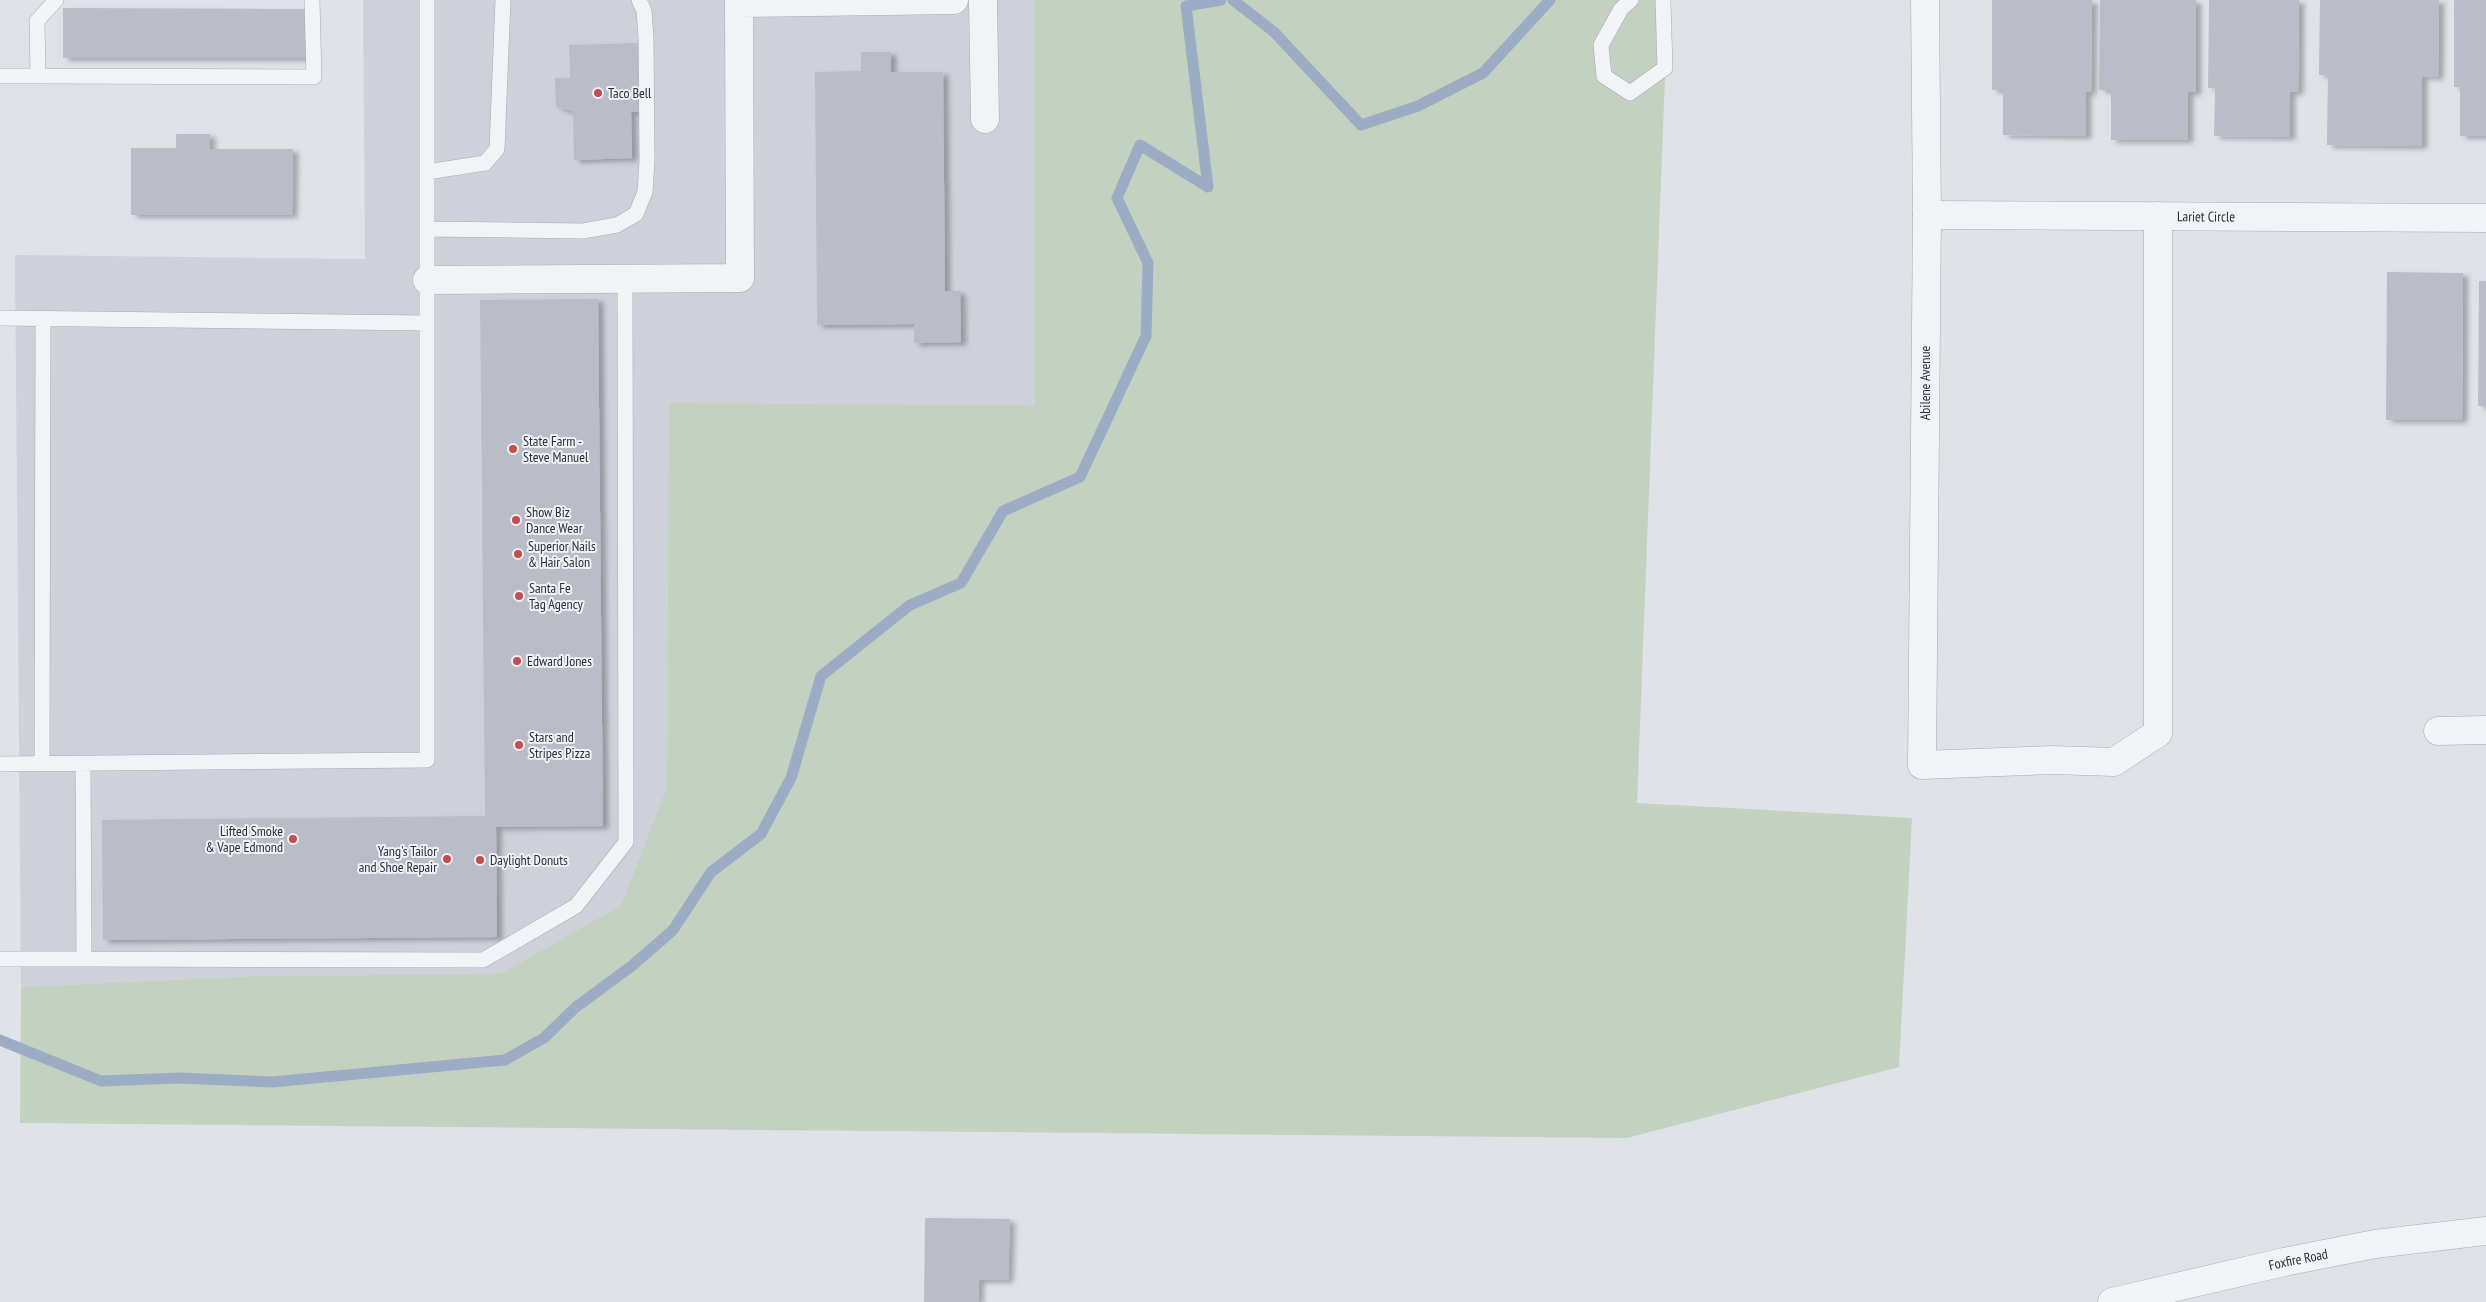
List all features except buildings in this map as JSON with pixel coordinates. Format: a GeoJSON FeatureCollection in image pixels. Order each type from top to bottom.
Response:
{"type":"FeatureCollection","features":[{"type":"Feature","properties":{"kind":"street"},"geometry":{"type":"LineString","coordinates":[[427,280],[740,278],[739,4],[954,0]]}},
{"type":"Feature","properties":{"kind":"street"},"geometry":{"type":"LineString","coordinates":[[983,0],[985,119]]}},
{"type":"Feature","properties":{"kind":"street","name":"Abilene Avenue"},"geometry":{"type":"LineString","coordinates":[[1925,0],[1926,215],[1922,765],[2053,760],[2114,762],[2158,732],[2158,216]]}},
{"type":"Feature","properties":{"kind":"street","name":"Lariet Circle"},"geometry":{"type":"LineString","coordinates":[[1926,215],[2486,218]]}},
{"type":"Feature","properties":{"kind":"street"},"geometry":{"type":"LineString","coordinates":[[2438,731],[2486,730]]}},
{"type":"Feature","properties":{"kind":"street","name":"Foxfire Road"},"geometry":{"type":"LineString","coordinates":[[2112,1302],[2284,1262],[2375,1244],[2486,1231]]}},
{"type":"Feature","properties":{"kind":"lane"},"geometry":{"type":"LineString","coordinates":[[38,76],[37,21],[56,0]]}},
{"type":"Feature","properties":{"kind":"lane"},"geometry":{"type":"LineString","coordinates":[[0,76],[314,77],[312,0]]}},
{"type":"Feature","properties":{"kind":"lane"},"geometry":{"type":"LineString","coordinates":[[0,764],[427,760],[427,0]]}},
{"type":"Feature","properties":{"kind":"lane"},"geometry":{"type":"LineString","coordinates":[[427,172],[485,164],[497,149],[503,0]]}},
{"type":"Feature","properties":{"kind":"lane"},"geometry":{"type":"LineString","coordinates":[[427,229],[583,230],[617,225],[636,214],[645,192],[647,161],[646,38],[644,11],[639,0]]}},
{"type":"Feature","properties":{"kind":"lane"},"geometry":{"type":"LineString","coordinates":[[1631,0],[1621,9],[1601,45],[1604,76],[1630,93],[1665,68],[1664,0]]}},
{"type":"Feature","properties":{"kind":"lane"},"geometry":{"type":"LineString","coordinates":[[0,959],[483,960],[576,906],[626,842],[625,279]]}},
{"type":"Feature","properties":{"kind":"lane"},"geometry":{"type":"LineString","coordinates":[[0,318],[427,323]]}},
{"type":"Feature","properties":{"kind":"lane"},"geometry":{"type":"LineString","coordinates":[[42,764],[43,319]]}},
{"type":"Feature","properties":{"kind":"lane"},"geometry":{"type":"LineString","coordinates":[[83,763],[84,959]]}},
{"type":"Feature","properties":{"kind":"shaded area"},"geometry":{"type":"Polygon","coordinates":[[[363,0],[1035,0],[1035,406],[670,404],[667,786],[621,905],[500,974],[256,976],[21,987],[15,255],[365,259],[363,0]]]}},
{"type":"Feature","properties":{"kind":"green space"},"geometry":{"type":"Polygon","coordinates":[[[1035,0],[1668,0],[1637,803],[1912,818],[1899,1067],[1627,1138],[20,1123],[21,987],[256,976],[500,974],[621,905],[667,786],[669,403],[1035,406],[1035,0]]]}},
{"type":"Feature","properties":{"kind":"waterway"},"geometry":{"type":"LineString","coordinates":[[0,1040],[101,1081],[180,1078],[272,1082],[505,1060],[544,1038],[576,1007],[633,965],[673,930],[711,872],[761,834],[791,778],[821,676],[910,605],[961,583],[1003,511],[1080,477],[1146,336],[1148,263],[1117,198],[1140,145],[1208,187],[1186,6],[1221,0]]}},
{"type":"Feature","properties":{"kind":"waterway"},"geometry":{"type":"LineString","coordinates":[[1233,0],[1274,32],[1361,125],[1418,106],[1483,73],[1550,0]]}},
{"type":"Feature","properties":{"kind":"place","name":"Taco Bell"},"geometry":{"type":"Point","coordinates":[598,93]}},
{"type":"Feature","properties":{"kind":"place","name":"State Farm - Steve Manuel"},"geometry":{"type":"Point","coordinates":[513,449]}},
{"type":"Feature","properties":{"kind":"place","name":"Show Biz Dance Wear"},"geometry":{"type":"Point","coordinates":[516,520]}},
{"type":"Feature","properties":{"kind":"place","name":"Superior Nails & Hair Salon"},"geometry":{"type":"Point","coordinates":[518,554]}},
{"type":"Feature","properties":{"kind":"place","name":"Santa Fe Tag Agency"},"geometry":{"type":"Point","coordinates":[519,596]}},
{"type":"Feature","properties":{"kind":"place","name":"Edward Jones"},"geometry":{"type":"Point","coordinates":[517,661]}},
{"type":"Feature","properties":{"kind":"place","name":"Stars and Stripes Pizza"},"geometry":{"type":"Point","coordinates":[519,745]}},
{"type":"Feature","properties":{"kind":"place","name":"Lifted Smoke & Vape Edmond"},"geometry":{"type":"Point","coordinates":[293,839]}},
{"type":"Feature","properties":{"kind":"place","name":"Yang's Tailor and Shoe Repair"},"geometry":{"type":"Point","coordinates":[447,859]}},
{"type":"Feature","properties":{"kind":"place","name":"Daylight Donuts"},"geometry":{"type":"Point","coordinates":[480,860]}}]}
